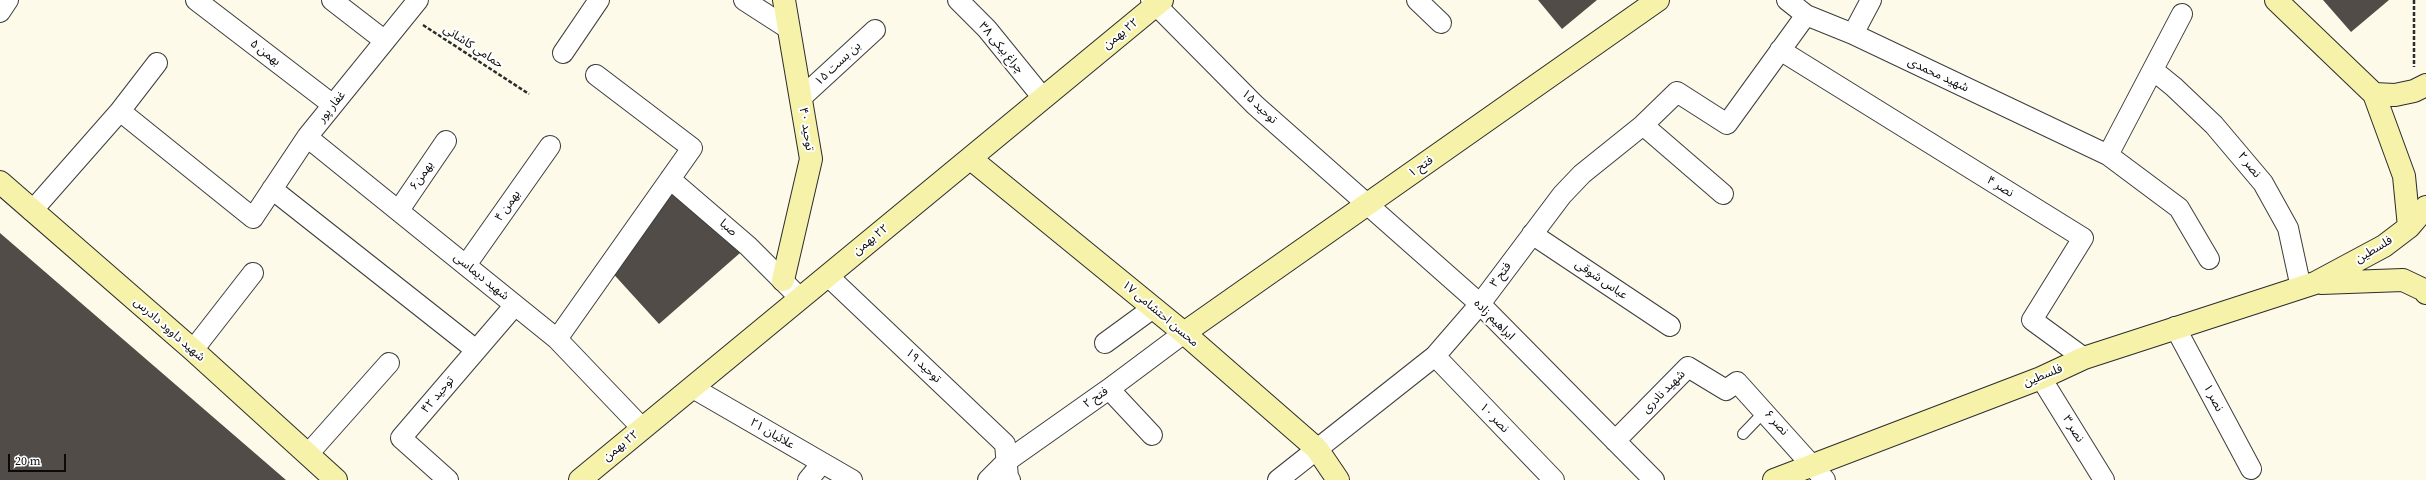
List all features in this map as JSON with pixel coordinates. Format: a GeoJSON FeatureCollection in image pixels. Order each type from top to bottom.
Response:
{"type":"FeatureCollection","features":[{"type":"Feature","properties":{"kind":"street"},"geometry":{"type":"LineString","coordinates":[[0,12],[8,0]]}},
{"type":"Feature","properties":{"kind":"street","name":"بهمن ۵"},"geometry":{"type":"LineString","coordinates":[[196,0],[333,105]]}},
{"type":"Feature","properties":{"kind":"street"},"geometry":{"type":"LineString","coordinates":[[332,0],[385,41]]}},
{"type":"Feature","properties":{"kind":"street"},"geometry":{"type":"LineString","coordinates":[[563,53],[600,0]]}},
{"type":"Feature","properties":{"kind":"street"},"geometry":{"type":"LineString","coordinates":[[744,0],[789,29]]}},
{"type":"Feature","properties":{"kind":"street","name":"توحید ۴۰"},"geometry":{"type":"LineString","coordinates":[[783,280],[811,159],[784,0]]}},
{"type":"Feature","properties":{"kind":"street","name":"چراغ بیکی ۳۸"},"geometry":{"type":"LineString","coordinates":[[958,0],[987,29],[1043,98]]}},
{"type":"Feature","properties":{"kind":"street"},"geometry":{"type":"LineString","coordinates":[[1417,0],[1441,23]]}},
{"type":"Feature","properties":{"kind":"street","name":"فتح ۱"},"geometry":{"type":"LineString","coordinates":[[1184,333],[1658,0]]}},
{"type":"Feature","properties":{"kind":"street","name":"شهید محمدی"},"geometry":{"type":"LineString","coordinates":[[1787,0],[1806,15],[1853,34],[2100,152],[2179,208],[2209,259]]}},
{"type":"Feature","properties":{"kind":"street"},"geometry":{"type":"LineString","coordinates":[[1853,34],[1871,0]]}},
{"type":"Feature","properties":{"kind":"street"},"geometry":{"type":"LineString","coordinates":[[2276,0],[2374,94],[2404,176],[2409,227]]}},
{"type":"Feature","properties":{"kind":"street","name":"٢٢ بهمن"},"geometry":{"type":"LineString","coordinates":[[580,480],[971,159],[1156,2]]}},
{"type":"Feature","properties":{"kind":"street","name":"توحید ۱۵"},"geometry":{"type":"LineString","coordinates":[[1156,2],[1255,105],[1367,205]]}},
{"type":"Feature","properties":{"kind":"street","name":"غفار پور"},"geometry":{"type":"LineString","coordinates":[[120,111],[253,218],[307,137],[413,7]]}},
{"type":"Feature","properties":{"kind":"street"},"geometry":{"type":"LineString","coordinates":[[2100,152],[2153,70],[2182,14]]}},
{"type":"Feature","properties":{"kind":"street"},"geometry":{"type":"LineString","coordinates":[[1780,50],[1806,15]]}},
{"type":"Feature","properties":{"kind":"street","name":"بن بست ۱۵"},"geometry":{"type":"LineString","coordinates":[[801,98],[875,30]]}},
{"type":"Feature","properties":{"kind":"street","name":"فتح ۳"},"geometry":{"type":"LineString","coordinates":[[1278,480],[1435,356],[1480,304],[1562,195],[1582,174],[1643,125],[1677,92],[1727,124],[1780,50]]}},
{"type":"Feature","properties":{"kind":"street","name":"نصر ۴"},"geometry":{"type":"LineString","coordinates":[[1780,50],[2083,238],[2032,320],[2084,358]]}},
{"type":"Feature","properties":{"kind":"street"},"geometry":{"type":"LineString","coordinates":[[32,211],[120,111],[157,63]]}},
{"type":"Feature","properties":{"kind":"street","name":"نصر ۲"},"geometry":{"type":"LineString","coordinates":[[2153,70],[2174,87],[2214,125],[2263,183],[2288,228],[2308,285]]}},
{"type":"Feature","properties":{"kind":"street"},"geometry":{"type":"LineString","coordinates":[[557,339],[692,148],[596,75]]}},
{"type":"Feature","properties":{"kind":"street"},"geometry":{"type":"LineString","coordinates":[[2374,94],[2395,95],[2420,88]]}},
{"type":"Feature","properties":{"kind":"street"},"geometry":{"type":"LineString","coordinates":[[1643,125],[1723,194]]}},
{"type":"Feature","properties":{"kind":"street","name":"شهید دیماسی"},"geometry":{"type":"LineString","coordinates":[[307,137],[557,339],[642,428]]}},
{"type":"Feature","properties":{"kind":"street","name":"بهمن۶"},"geometry":{"type":"LineString","coordinates":[[399,210],[446,141]]}},
{"type":"Feature","properties":{"kind":"street","name":"بهمن ۴"},"geometry":{"type":"LineString","coordinates":[[466,265],[550,146]]}},
{"type":"Feature","properties":{"kind":"street","name":"محسن احتشامی ۱۷"},"geometry":{"type":"LineString","coordinates":[[971,159],[1184,333],[1317,449],[1338,480]]}},
{"type":"Feature","properties":{"kind":"street","name":"صبا"},"geometry":{"type":"LineString","coordinates":[[670,179],[748,246],[800,298]]}},
{"type":"Feature","properties":{"kind":"street","name":"شهید داوود دادرس"},"geometry":{"type":"LineString","coordinates":[[0,182],[309,453],[336,480]]}},
{"type":"Feature","properties":{"kind":"street"},"geometry":{"type":"LineString","coordinates":[[272,189],[476,350]]}},
{"type":"Feature","properties":{"kind":"street","name":"ابراهیم زاده"},"geometry":{"type":"LineString","coordinates":[[1367,205],[1480,304],[1654,480]]}},
{"type":"Feature","properties":{"kind":"street","name":"فلسطین"},"geometry":{"type":"LineString","coordinates":[[1774,480],[1819,472],[2041,378],[2084,358],[2175,327],[2308,285],[2384,246],[2409,227],[2426,207]]}},
{"type":"Feature","properties":{"kind":"street","name":"عباس شوقی"},"geometry":{"type":"LineString","coordinates":[[1532,234],[1670,326]]}},
{"type":"Feature","properties":{"kind":"street"},"geometry":{"type":"LineString","coordinates":[[192,350],[253,273]]}},
{"type":"Feature","properties":{"kind":"street","name":"توحید ۱۹"},"geometry":{"type":"LineString","coordinates":[[828,276],[1005,444],[1008,471]]}},
{"type":"Feature","properties":{"kind":"street","name":"فلسطین"},"geometry":{"type":"LineString","coordinates":[[2308,285],[2403,280],[2424,290],[2426,294]]}},
{"type":"Feature","properties":{"kind":"street","name":"توحید ۴۲"},"geometry":{"type":"LineString","coordinates":[[448,480],[401,438],[515,305]]}},
{"type":"Feature","properties":{"kind":"street"},"geometry":{"type":"LineString","coordinates":[[1105,343],[1153,308]]}},
{"type":"Feature","properties":{"kind":"street","name":"نصر ۱"},"geometry":{"type":"LineString","coordinates":[[2175,327],[2251,468]]}},
{"type":"Feature","properties":{"kind":"street","name":"فتح ۲"},"geometry":{"type":"LineString","coordinates":[[988,480],[1008,471],[1110,389],[1184,333]]}},
{"type":"Feature","properties":{"kind":"street","name":"نصر ۱۰"},"geometry":{"type":"LineString","coordinates":[[1435,356],[1554,480]]}},
{"type":"Feature","properties":{"kind":"street"},"geometry":{"type":"LineString","coordinates":[[309,453],[389,363]]}},
{"type":"Feature","properties":{"kind":"street","name":"شهید نادری"},"geometry":{"type":"LineString","coordinates":[[1615,441],[1688,367],[1726,390],[1737,382]]}},
{"type":"Feature","properties":{"kind":"street","name":"نصر ۳"},"geometry":{"type":"LineString","coordinates":[[2041,378],[2104,480]]}},
{"type":"Feature","properties":{"kind":"street","name":"نصر ۶"},"geometry":{"type":"LineString","coordinates":[[1737,382],[1819,472]]}},
{"type":"Feature","properties":{"kind":"street","name":"علائیان ۲۱"},"geometry":{"type":"LineString","coordinates":[[693,388],[852,480]]}},
{"type":"Feature","properties":{"kind":"street"},"geometry":{"type":"LineString","coordinates":[[1110,389],[1152,435]]}},
{"type":"Feature","properties":{"kind":"street"},"geometry":{"type":"LineString","coordinates":[[808,480],[822,463]]}},
{"type":"Feature","properties":{"kind":"lane"},"geometry":{"type":"LineString","coordinates":[[1742,434],[1765,411]]}},
{"type":"Feature","properties":{"kind":"path"},"geometry":{"type":"LineString","coordinates":[[2414,0],[2420,88]]}},
{"type":"Feature","properties":{"kind":"path","name":"حمامی کاشانی"},"geometry":{"type":"LineString","coordinates":[[413,7],[530,94]]}},
{"type":"Feature","properties":{"kind":"building"},"geometry":{"type":"Polygon","coordinates":[[[1538,0],[1597,0],[1562,29],[1538,0]]]}},
{"type":"Feature","properties":{"kind":"building"},"geometry":{"type":"Polygon","coordinates":[[[2323,0],[2389,0],[2351,32],[2323,0]]]}},
{"type":"Feature","properties":{"kind":"building"},"geometry":{"type":"Polygon","coordinates":[[[670,179],[748,246],[659,324],[608,268],[670,179]]]}},
{"type":"Feature","properties":{"kind":"building"},"geometry":{"type":"Polygon","coordinates":[[[0,233],[286,480],[0,480],[0,233]]]}}]}
